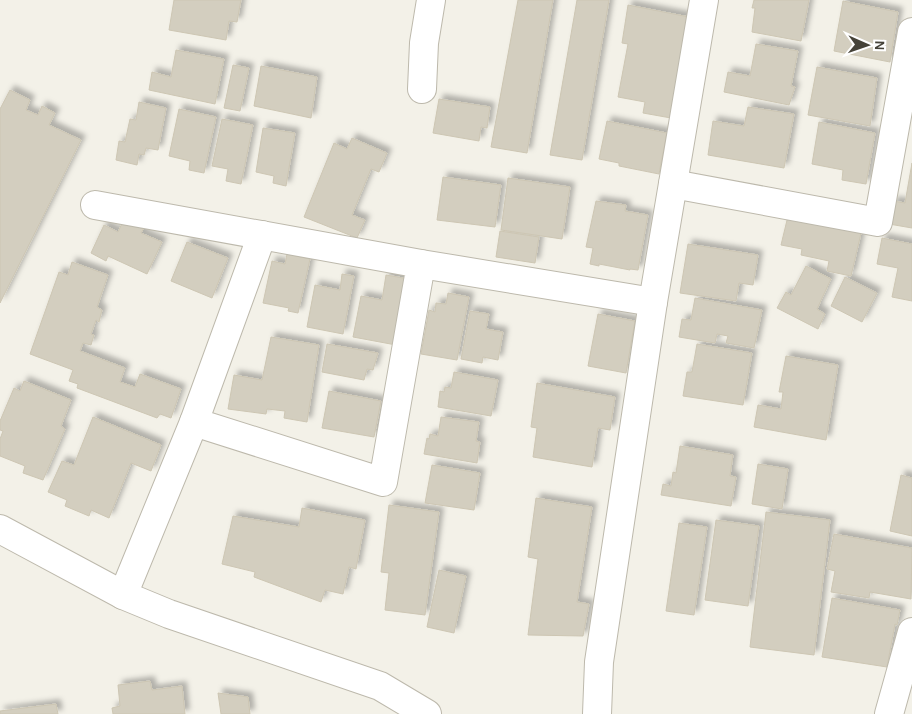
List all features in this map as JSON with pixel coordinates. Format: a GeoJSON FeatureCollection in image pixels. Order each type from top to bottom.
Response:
{"type":"FeatureCollection","features":[{"type":"Feature","properties":{"kind":"street"},"geometry":{"type":"LineString","coordinates":[[422,89],[424,43],[431,0]]}},
{"type":"Feature","properties":{"kind":"street"},"geometry":{"type":"LineString","coordinates":[[597,714],[599,662],[653,302],[704,0]]}},
{"type":"Feature","properties":{"kind":"street"},"geometry":{"type":"LineString","coordinates":[[673,184],[878,222],[912,32]]}},
{"type":"Feature","properties":{"kind":"street"},"geometry":{"type":"LineString","coordinates":[[96,205],[421,264],[653,302]]}},
{"type":"Feature","properties":{"kind":"street"},"geometry":{"type":"LineString","coordinates":[[124,595],[194,422],[262,235]]}},
{"type":"Feature","properties":{"kind":"street"},"geometry":{"type":"LineString","coordinates":[[194,422],[383,482],[421,264]]}},
{"type":"Feature","properties":{"kind":"street"},"geometry":{"type":"LineString","coordinates":[[0,529],[124,595],[169,614],[380,686],[427,714]]}},
{"type":"Feature","properties":{"kind":"street"},"geometry":{"type":"LineString","coordinates":[[889,714],[912,632]]}},
{"type":"Feature","properties":{"kind":"building"},"geometry":{"type":"Polygon","coordinates":[[[174,0],[241,0],[237,22],[229,21],[226,40],[169,30],[174,0]]]}},
{"type":"Feature","properties":{"kind":"building"},"geometry":{"type":"Polygon","coordinates":[[[518,0],[553,0],[527,153],[491,147],[518,0]]]}},
{"type":"Feature","properties":{"kind":"building"},"geometry":{"type":"Polygon","coordinates":[[[577,0],[609,0],[582,160],[550,155],[577,0]]]}},
{"type":"Feature","properties":{"kind":"building"},"geometry":{"type":"Polygon","coordinates":[[[754,0],[809,0],[801,41],[752,32],[754,0]]]}},
{"type":"Feature","properties":{"kind":"building"},"geometry":{"type":"Polygon","coordinates":[[[843,1],[898,12],[890,62],[834,51],[843,1]]]}},
{"type":"Feature","properties":{"kind":"building"},"geometry":{"type":"Polygon","coordinates":[[[628,5],[689,17],[671,118],[643,113],[645,102],[618,97],[628,44],[622,43],[628,5]]]}},
{"type":"Feature","properties":{"kind":"building"},"geometry":{"type":"Polygon","coordinates":[[[756,44],[798,51],[791,86],[795,87],[789,105],[724,92],[728,72],[750,76],[756,44]]]}},
{"type":"Feature","properties":{"kind":"building"},"geometry":{"type":"Polygon","coordinates":[[[176,50],[224,59],[215,104],[149,90],[152,72],[171,77],[176,50]]]}},
{"type":"Feature","properties":{"kind":"building"},"geometry":{"type":"Polygon","coordinates":[[[233,65],[249,68],[240,111],[224,108],[233,65]]]}},
{"type":"Feature","properties":{"kind":"building"},"geometry":{"type":"Polygon","coordinates":[[[261,66],[317,77],[311,118],[254,106],[261,66]]]}},
{"type":"Feature","properties":{"kind":"building"},"geometry":{"type":"Polygon","coordinates":[[[817,67],[877,78],[870,126],[808,115],[817,67]]]}},
{"type":"Feature","properties":{"kind":"building"},"geometry":{"type":"Polygon","coordinates":[[[10,90],[30,100],[26,110],[38,115],[42,106],[55,113],[49,125],[81,140],[0,303],[0,109],[10,90]]]}},
{"type":"Feature","properties":{"kind":"building"},"geometry":{"type":"Polygon","coordinates":[[[439,99],[490,107],[487,128],[481,127],[479,141],[433,133],[439,99]]]}},
{"type":"Feature","properties":{"kind":"building"},"geometry":{"type":"Polygon","coordinates":[[[139,102],[166,108],[158,150],[146,148],[144,155],[139,154],[137,165],[116,160],[119,141],[125,142],[130,119],[136,120],[139,102]]]}},
{"type":"Feature","properties":{"kind":"building"},"geometry":{"type":"Polygon","coordinates":[[[748,107],[794,114],[784,168],[708,155],[713,121],[744,126],[748,107]]]}},
{"type":"Feature","properties":{"kind":"building"},"geometry":{"type":"Polygon","coordinates":[[[179,109],[216,117],[204,173],[189,170],[190,161],[169,156],[179,109]]]}},
{"type":"Feature","properties":{"kind":"building"},"geometry":{"type":"Polygon","coordinates":[[[222,119],[253,125],[241,184],[226,181],[228,169],[212,166],[222,119]]]}},
{"type":"Feature","properties":{"kind":"building"},"geometry":{"type":"Polygon","coordinates":[[[607,121],[667,133],[659,174],[619,166],[619,163],[599,159],[607,121]]]}},
{"type":"Feature","properties":{"kind":"building"},"geometry":{"type":"Polygon","coordinates":[[[819,122],[875,133],[866,184],[842,180],[843,170],[812,164],[819,122]]]}},
{"type":"Feature","properties":{"kind":"building"},"geometry":{"type":"Polygon","coordinates":[[[263,128],[295,133],[286,186],[273,183],[274,176],[256,172],[263,128]]]}},
{"type":"Feature","properties":{"kind":"building"},"geometry":{"type":"Polygon","coordinates":[[[352,138],[387,153],[379,172],[371,169],[352,215],[365,220],[357,238],[304,217],[334,143],[347,149],[352,138]]]}},
{"type":"Feature","properties":{"kind":"building"},"geometry":{"type":"Polygon","coordinates":[[[912,163],[912,228],[889,224],[893,201],[905,203],[912,163]]]}},
{"type":"Feature","properties":{"kind":"building"},"geometry":{"type":"Polygon","coordinates":[[[443,177],[501,185],[495,227],[437,220],[443,177]]]}},
{"type":"Feature","properties":{"kind":"building"},"geometry":{"type":"Polygon","coordinates":[[[508,178],[570,187],[562,239],[501,230],[508,178]]]}},
{"type":"Feature","properties":{"kind":"building"},"geometry":{"type":"Polygon","coordinates":[[[596,201],[626,205],[625,211],[648,215],[638,270],[590,264],[593,248],[586,247],[596,201]]]}},
{"type":"Feature","properties":{"kind":"building"},"geometry":{"type":"Polygon","coordinates":[[[788,216],[862,229],[851,276],[827,271],[829,261],[801,255],[802,249],[781,245],[788,216]]]}},
{"type":"Feature","properties":{"kind":"building"},"geometry":{"type":"Polygon","coordinates":[[[124,219],[144,228],[141,233],[162,242],[147,274],[108,256],[106,261],[91,253],[104,225],[118,232],[124,219]]]}},
{"type":"Feature","properties":{"kind":"building"},"geometry":{"type":"Polygon","coordinates":[[[500,231],[539,237],[535,263],[496,257],[500,231]]]}},
{"type":"Feature","properties":{"kind":"building"},"geometry":{"type":"Polygon","coordinates":[[[882,238],[912,244],[912,301],[892,297],[898,268],[877,264],[882,238]]]}},
{"type":"Feature","properties":{"kind":"building"},"geometry":{"type":"Polygon","coordinates":[[[187,242],[228,258],[212,298],[171,281],[187,242]]]}},
{"type":"Feature","properties":{"kind":"building"},"geometry":{"type":"Polygon","coordinates":[[[688,244],[758,255],[753,285],[739,283],[736,301],[680,293],[688,244]]]}},
{"type":"Feature","properties":{"kind":"building"},"geometry":{"type":"Polygon","coordinates":[[[287,254],[310,259],[298,313],[288,311],[289,308],[263,303],[272,261],[285,264],[287,254]]]}},
{"type":"Feature","properties":{"kind":"building"},"geometry":{"type":"Polygon","coordinates":[[[72,262],[108,275],[97,307],[102,310],[99,322],[96,320],[91,334],[94,335],[91,345],[83,343],[80,351],[125,368],[120,382],[135,387],[140,374],[181,389],[171,418],[160,414],[157,418],[77,388],[78,384],[69,381],[73,370],[30,354],[59,272],[68,275],[72,262]]]}},
{"type":"Feature","properties":{"kind":"building"},"geometry":{"type":"Polygon","coordinates":[[[806,266],[831,279],[817,309],[825,314],[818,329],[777,308],[786,292],[791,295],[806,266]]]}},
{"type":"Feature","properties":{"kind":"building"},"geometry":{"type":"Polygon","coordinates":[[[342,274],[354,276],[343,334],[307,327],[315,285],[340,290],[342,274]]]}},
{"type":"Feature","properties":{"kind":"building"},"geometry":{"type":"Polygon","coordinates":[[[386,275],[409,279],[396,345],[353,337],[361,296],[382,300],[386,275]]]}},
{"type":"Feature","properties":{"kind":"building"},"geometry":{"type":"Polygon","coordinates":[[[845,277],[877,293],[862,322],[831,306],[845,277]]]}},
{"type":"Feature","properties":{"kind":"building"},"geometry":{"type":"Polygon","coordinates":[[[448,293],[469,297],[457,360],[421,354],[429,310],[435,312],[436,303],[446,304],[448,293]]]}},
{"type":"Feature","properties":{"kind":"building"},"geometry":{"type":"Polygon","coordinates":[[[695,298],[762,310],[754,348],[726,343],[728,336],[717,334],[715,343],[679,337],[682,319],[691,320],[695,298]]]}},
{"type":"Feature","properties":{"kind":"building"},"geometry":{"type":"Polygon","coordinates":[[[470,311],[489,314],[486,329],[503,332],[498,360],[483,357],[482,363],[461,359],[470,311]]]}},
{"type":"Feature","properties":{"kind":"building"},"geometry":{"type":"Polygon","coordinates":[[[598,314],[635,321],[626,373],[588,366],[598,314]]]}},
{"type":"Feature","properties":{"kind":"building"},"geometry":{"type":"Polygon","coordinates":[[[271,337],[319,345],[307,422],[284,418],[285,411],[267,409],[266,414],[228,409],[234,375],[262,380],[271,337]]]}},
{"type":"Feature","properties":{"kind":"building"},"geometry":{"type":"Polygon","coordinates":[[[327,344],[378,353],[373,370],[367,369],[364,380],[322,372],[327,344]]]}},
{"type":"Feature","properties":{"kind":"building"},"geometry":{"type":"Polygon","coordinates":[[[697,344],[752,353],[743,405],[683,396],[687,372],[692,372],[697,344]]]}},
{"type":"Feature","properties":{"kind":"building"},"geometry":{"type":"Polygon","coordinates":[[[786,356],[838,365],[826,440],[754,427],[758,405],[781,409],[783,392],[779,392],[786,356]]]}},
{"type":"Feature","properties":{"kind":"building"},"geometry":{"type":"Polygon","coordinates":[[[454,372],[498,380],[491,416],[438,407],[440,391],[444,392],[445,387],[451,388],[454,372]]]}},
{"type":"Feature","properties":{"kind":"building"},"geometry":{"type":"Polygon","coordinates":[[[24,381],[71,400],[61,426],[65,429],[43,480],[23,473],[25,466],[0,456],[0,439],[3,431],[0,430],[0,421],[14,388],[20,391],[24,381]]]}},
{"type":"Feature","properties":{"kind":"building"},"geometry":{"type":"Polygon","coordinates":[[[537,383],[615,397],[610,430],[598,428],[592,467],[533,457],[537,428],[531,427],[537,383]]]}},
{"type":"Feature","properties":{"kind":"building"},"geometry":{"type":"Polygon","coordinates":[[[329,391],[381,401],[374,437],[322,428],[329,391]]]}},
{"type":"Feature","properties":{"kind":"building"},"geometry":{"type":"Polygon","coordinates":[[[93,417],[161,445],[151,471],[131,463],[109,518],[91,510],[89,516],[65,506],[67,500],[48,492],[62,461],[74,465],[93,417]]]}},
{"type":"Feature","properties":{"kind":"building"},"geometry":{"type":"Polygon","coordinates":[[[441,417],[479,422],[476,441],[480,442],[477,463],[424,454],[427,438],[429,439],[430,434],[438,436],[441,417]]]}},
{"type":"Feature","properties":{"kind":"building"},"geometry":{"type":"Polygon","coordinates":[[[680,446],[733,455],[730,476],[736,477],[731,506],[661,495],[663,484],[671,486],[673,472],[676,473],[680,446]]]}},
{"type":"Feature","properties":{"kind":"building"},"geometry":{"type":"Polygon","coordinates":[[[758,464],[788,469],[782,509],[752,504],[758,464]]]}},
{"type":"Feature","properties":{"kind":"building"},"geometry":{"type":"Polygon","coordinates":[[[432,465],[480,473],[474,510],[425,503],[432,465]]]}},
{"type":"Feature","properties":{"kind":"building"},"geometry":{"type":"Polygon","coordinates":[[[901,475],[912,478],[912,536],[890,531],[901,475]]]}},
{"type":"Feature","properties":{"kind":"building"},"geometry":{"type":"Polygon","coordinates":[[[536,498],[592,507],[577,602],[589,604],[583,636],[528,635],[538,559],[528,557],[536,498]]]}},
{"type":"Feature","properties":{"kind":"building"},"geometry":{"type":"Polygon","coordinates":[[[389,505],[439,512],[425,615],[385,610],[389,573],[381,572],[389,505]]]}},
{"type":"Feature","properties":{"kind":"building"},"geometry":{"type":"Polygon","coordinates":[[[302,508],[365,520],[356,569],[349,567],[343,594],[325,590],[321,602],[254,577],[255,572],[222,564],[233,516],[299,527],[302,508]]]}},
{"type":"Feature","properties":{"kind":"building"},"geometry":{"type":"Polygon","coordinates":[[[766,512],[830,520],[814,655],[750,647],[766,512]]]}},
{"type":"Feature","properties":{"kind":"building"},"geometry":{"type":"Polygon","coordinates":[[[716,520],[759,526],[748,606],[705,600],[716,520]]]}},
{"type":"Feature","properties":{"kind":"building"},"geometry":{"type":"Polygon","coordinates":[[[679,523],[707,527],[694,615],[666,611],[679,523]]]}},
{"type":"Feature","properties":{"kind":"building"},"geometry":{"type":"Polygon","coordinates":[[[834,534],[912,548],[911,599],[870,592],[869,598],[831,592],[835,571],[827,569],[834,534]]]}},
{"type":"Feature","properties":{"kind":"building"},"geometry":{"type":"Polygon","coordinates":[[[439,570],[466,576],[454,633],[427,627],[439,570]]]}},
{"type":"Feature","properties":{"kind":"building"},"geometry":{"type":"Polygon","coordinates":[[[832,598],[900,610],[897,625],[895,624],[887,667],[822,657],[832,598]]]}},
{"type":"Feature","properties":{"kind":"building"},"geometry":{"type":"Polygon","coordinates":[[[150,681],[152,690],[182,686],[185,714],[113,714],[112,708],[120,706],[118,685],[150,681]]]}},
{"type":"Feature","properties":{"kind":"building"},"geometry":{"type":"Polygon","coordinates":[[[218,693],[248,697],[250,714],[221,714],[218,693]]]}},
{"type":"Feature","properties":{"kind":"building"},"geometry":{"type":"Polygon","coordinates":[[[56,704],[58,714],[0,714],[0,711],[56,704]]]}}]}
